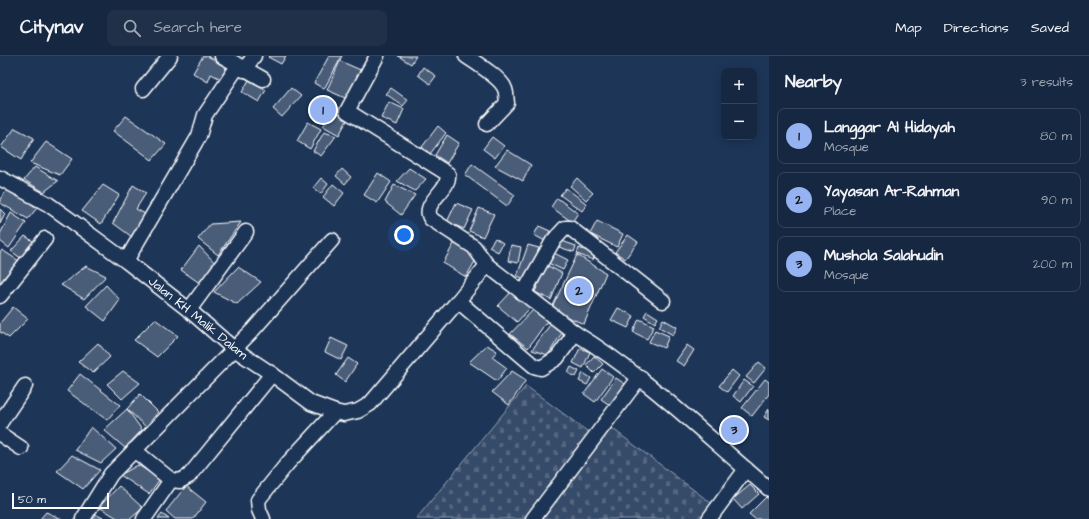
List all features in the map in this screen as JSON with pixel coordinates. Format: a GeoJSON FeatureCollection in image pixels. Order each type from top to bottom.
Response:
{"type":"FeatureCollection","features":[{"type":"Feature","properties":{"kind":"street"},"geometry":{"type":"LineString","coordinates":[[144,89],[170,56]]}},
{"type":"Feature","properties":{"kind":"street"},"geometry":{"type":"LineString","coordinates":[[222,56],[263,79]]}},
{"type":"Feature","properties":{"kind":"street"},"geometry":{"type":"LineString","coordinates":[[126,261],[199,136],[204,115],[241,68],[254,56]]}},
{"type":"Feature","properties":{"kind":"street"},"geometry":{"type":"LineString","coordinates":[[377,56],[347,111],[446,172],[448,180],[429,209],[429,215],[432,219],[474,247],[487,265],[575,333],[595,345],[640,377],[769,489]]}},
{"type":"Feature","properties":{"kind":"street"},"geometry":{"type":"LineString","coordinates":[[466,56],[504,86],[507,103],[487,124]]}},
{"type":"Feature","properties":{"kind":"street","name":"Jalan KH Malik Dalam"},"geometry":{"type":"LineString","coordinates":[[0,178],[48,204],[126,261],[189,310],[234,349],[272,374],[311,403],[344,414],[358,410],[370,404],[487,265]]}},
{"type":"Feature","properties":{"kind":"street"},"geometry":{"type":"LineString","coordinates":[[524,294],[553,241],[565,228],[570,228],[663,301]]}},
{"type":"Feature","properties":{"kind":"street"},"geometry":{"type":"LineString","coordinates":[[189,310],[246,232]]}},
{"type":"Feature","properties":{"kind":"street"},"geometry":{"type":"LineString","coordinates":[[0,296],[46,239]]}},
{"type":"Feature","properties":{"kind":"street"},"geometry":{"type":"LineString","coordinates":[[83,519],[111,474],[252,331],[332,240]]}},
{"type":"Feature","properties":{"kind":"street"},"geometry":{"type":"LineString","coordinates":[[458,301],[534,366],[541,368],[556,358],[575,333]]}},
{"type":"Feature","properties":{"kind":"street"},"geometry":{"type":"LineString","coordinates":[[134,450],[171,480],[180,481],[189,476],[272,374]]}},
{"type":"Feature","properties":{"kind":"street"},"geometry":{"type":"LineString","coordinates":[[533,519],[640,377]]}},
{"type":"Feature","properties":{"kind":"street"},"geometry":{"type":"LineString","coordinates":[[0,423],[25,386]]}},
{"type":"Feature","properties":{"kind":"street"},"geometry":{"type":"LineString","coordinates":[[263,519],[259,510],[258,500],[287,464],[335,412]]}},
{"type":"Feature","properties":{"kind":"street"},"geometry":{"type":"LineString","coordinates":[[0,434],[20,448]]}},
{"type":"Feature","properties":{"kind":"street"},"geometry":{"type":"LineString","coordinates":[[709,519],[746,469]]}},
{"type":"Feature","properties":{"kind":"street"},"geometry":{"type":"LineString","coordinates":[[144,519],[171,480]]}},
{"type":"Feature","properties":{"kind":"green space"},"geometry":{"type":"Polygon","coordinates":[[[526,386],[591,434],[525,519],[416,519],[526,386]]]}},
{"type":"Feature","properties":{"kind":"green space"},"geometry":{"type":"Polygon","coordinates":[[[609,426],[715,506],[705,519],[540,519],[609,426]]]}},
{"type":"Feature","properties":{"kind":"building"},"geometry":{"type":"Polygon","coordinates":[[[203,56],[207,56],[227,66],[221,79],[211,74],[208,82],[193,73],[203,56]]]}},
{"type":"Feature","properties":{"kind":"building"},"geometry":{"type":"Polygon","coordinates":[[[286,56],[281,64],[268,57],[286,56]]]}},
{"type":"Feature","properties":{"kind":"building"},"geometry":{"type":"Polygon","coordinates":[[[329,56],[342,56],[324,89],[314,83],[329,56]]]}},
{"type":"Feature","properties":{"kind":"building"},"geometry":{"type":"Polygon","coordinates":[[[398,56],[416,56],[411,64],[398,56]]]}},
{"type":"Feature","properties":{"kind":"building"},"geometry":{"type":"Polygon","coordinates":[[[340,61],[365,72],[352,101],[327,90],[340,61]]]}},
{"type":"Feature","properties":{"kind":"building"},"geometry":{"type":"Polygon","coordinates":[[[423,67],[436,76],[430,84],[418,75],[423,67]]]}},
{"type":"Feature","properties":{"kind":"building"},"geometry":{"type":"Polygon","coordinates":[[[249,80],[266,90],[259,102],[242,92],[249,80]]]}},
{"type":"Feature","properties":{"kind":"building"},"geometry":{"type":"Polygon","coordinates":[[[291,88],[301,96],[282,117],[273,109],[291,88]]]}},
{"type":"Feature","properties":{"kind":"building"},"geometry":{"type":"Polygon","coordinates":[[[391,88],[408,100],[403,106],[386,94],[391,88]]]}},
{"type":"Feature","properties":{"kind":"building"},"geometry":{"type":"Polygon","coordinates":[[[319,102],[332,108],[327,118],[314,112],[319,102]]]}},
{"type":"Feature","properties":{"kind":"building"},"geometry":{"type":"Polygon","coordinates":[[[389,102],[404,109],[397,125],[381,118],[389,102]]]}},
{"type":"Feature","properties":{"kind":"building"},"geometry":{"type":"Polygon","coordinates":[[[336,110],[349,117],[339,135],[323,126],[336,110]]]}},
{"type":"Feature","properties":{"kind":"building"},"geometry":{"type":"Polygon","coordinates":[[[126,116],[166,144],[152,160],[113,131],[126,116]]]}},
{"type":"Feature","properties":{"kind":"building"},"geometry":{"type":"Polygon","coordinates":[[[308,122],[321,129],[310,149],[297,141],[308,122]]]}},
{"type":"Feature","properties":{"kind":"building"},"geometry":{"type":"Polygon","coordinates":[[[438,126],[446,133],[430,154],[422,147],[438,126]]]}},
{"type":"Feature","properties":{"kind":"building"},"geometry":{"type":"Polygon","coordinates":[[[15,128],[34,138],[21,160],[1,147],[15,128]]]}},
{"type":"Feature","properties":{"kind":"building"},"geometry":{"type":"Polygon","coordinates":[[[324,132],[336,136],[321,156],[313,151],[324,132]]]}},
{"type":"Feature","properties":{"kind":"building"},"geometry":{"type":"Polygon","coordinates":[[[447,135],[459,143],[447,163],[435,155],[447,135]]]}},
{"type":"Feature","properties":{"kind":"building"},"geometry":{"type":"Polygon","coordinates":[[[492,137],[504,146],[495,158],[483,149],[492,137]]]}},
{"type":"Feature","properties":{"kind":"building"},"geometry":{"type":"Polygon","coordinates":[[[46,142],[72,159],[60,175],[30,163],[46,142]]]}},
{"type":"Feature","properties":{"kind":"building"},"geometry":{"type":"Polygon","coordinates":[[[507,150],[531,165],[523,181],[495,166],[507,150]]]}},
{"type":"Feature","properties":{"kind":"building"},"geometry":{"type":"Polygon","coordinates":[[[472,164],[515,195],[507,206],[465,175],[472,164]]]}},
{"type":"Feature","properties":{"kind":"building"},"geometry":{"type":"Polygon","coordinates":[[[35,167],[58,181],[44,192],[24,180],[35,167]]]}},
{"type":"Feature","properties":{"kind":"building"},"geometry":{"type":"Polygon","coordinates":[[[409,168],[426,179],[415,191],[397,181],[409,168]]]}},
{"type":"Feature","properties":{"kind":"building"},"geometry":{"type":"Polygon","coordinates":[[[342,169],[351,177],[345,184],[336,176],[342,169]]]}},
{"type":"Feature","properties":{"kind":"building"},"geometry":{"type":"Polygon","coordinates":[[[378,173],[391,182],[377,203],[364,195],[378,173]]]}},
{"type":"Feature","properties":{"kind":"building"},"geometry":{"type":"Polygon","coordinates":[[[321,178],[328,184],[321,194],[313,188],[321,178]]]}},
{"type":"Feature","properties":{"kind":"building"},"geometry":{"type":"Polygon","coordinates":[[[577,178],[593,193],[586,200],[570,186],[577,178]]]}},
{"type":"Feature","properties":{"kind":"building"},"geometry":{"type":"Polygon","coordinates":[[[333,184],[344,193],[334,206],[323,197],[333,184]]]}},
{"type":"Feature","properties":{"kind":"building"},"geometry":{"type":"Polygon","coordinates":[[[103,185],[119,195],[101,224],[82,211],[103,185]]]}},
{"type":"Feature","properties":{"kind":"building"},"geometry":{"type":"Polygon","coordinates":[[[133,185],[146,193],[136,209],[147,215],[132,237],[113,223],[133,185]]]}},
{"type":"Feature","properties":{"kind":"building"},"geometry":{"type":"Polygon","coordinates":[[[394,185],[415,195],[401,215],[385,202],[394,185]]]}},
{"type":"Feature","properties":{"kind":"building"},"geometry":{"type":"Polygon","coordinates":[[[9,188],[37,208],[28,219],[0,203],[0,199],[9,188]]]}},
{"type":"Feature","properties":{"kind":"building"},"geometry":{"type":"Polygon","coordinates":[[[566,188],[587,204],[582,211],[560,195],[566,188]]]}},
{"type":"Feature","properties":{"kind":"building"},"geometry":{"type":"Polygon","coordinates":[[[557,198],[578,213],[572,222],[551,207],[557,198]]]}},
{"type":"Feature","properties":{"kind":"building"},"geometry":{"type":"Polygon","coordinates":[[[456,203],[473,210],[464,229],[447,222],[456,203]]]}},
{"type":"Feature","properties":{"kind":"building"},"geometry":{"type":"Polygon","coordinates":[[[479,208],[494,214],[483,237],[469,231],[479,208]]]}},
{"type":"Feature","properties":{"kind":"building"},"geometry":{"type":"Polygon","coordinates":[[[0,209],[5,214],[0,224],[0,209]]]}},
{"type":"Feature","properties":{"kind":"building"},"geometry":{"type":"Polygon","coordinates":[[[11,213],[26,223],[9,248],[0,241],[0,234],[11,213]]]}},
{"type":"Feature","properties":{"kind":"building"},"geometry":{"type":"Polygon","coordinates":[[[597,221],[623,234],[617,247],[590,234],[597,221]]]}},
{"type":"Feature","properties":{"kind":"building"},"geometry":{"type":"Polygon","coordinates":[[[241,222],[218,255],[198,239],[210,224],[241,222]]]}},
{"type":"Feature","properties":{"kind":"building"},"geometry":{"type":"Polygon","coordinates":[[[539,226],[550,231],[545,241],[534,235],[539,226]]]}},
{"type":"Feature","properties":{"kind":"building"},"geometry":{"type":"Polygon","coordinates":[[[628,235],[638,242],[625,259],[615,252],[628,235]]]}},
{"type":"Feature","properties":{"kind":"building"},"geometry":{"type":"Polygon","coordinates":[[[25,236],[36,243],[22,259],[11,251],[25,236]]]}},
{"type":"Feature","properties":{"kind":"building"},"geometry":{"type":"Polygon","coordinates":[[[495,238],[503,243],[498,252],[489,247],[495,238]]]}},
{"type":"Feature","properties":{"kind":"building"},"geometry":{"type":"Polygon","coordinates":[[[562,241],[576,246],[574,252],[559,247],[562,241]]]}},
{"type":"Feature","properties":{"kind":"building"},"geometry":{"type":"Polygon","coordinates":[[[455,242],[478,256],[466,277],[443,263],[455,242]]]}},
{"type":"Feature","properties":{"kind":"building"},"geometry":{"type":"Polygon","coordinates":[[[511,245],[521,247],[518,263],[508,261],[511,245]]]}},
{"type":"Feature","properties":{"kind":"building"},"geometry":{"type":"Polygon","coordinates":[[[528,245],[539,248],[528,280],[517,276],[528,245]]]}},
{"type":"Feature","properties":{"kind":"building"},"geometry":{"type":"Polygon","coordinates":[[[199,246],[218,266],[201,284],[181,270],[199,246]]]}},
{"type":"Feature","properties":{"kind":"building"},"geometry":{"type":"Polygon","coordinates":[[[579,248],[595,254],[593,260],[577,254],[579,248]]]}},
{"type":"Feature","properties":{"kind":"building"},"geometry":{"type":"Polygon","coordinates":[[[2,250],[19,261],[0,285],[0,253],[2,250]]]}},
{"type":"Feature","properties":{"kind":"building"},"geometry":{"type":"Polygon","coordinates":[[[552,252],[568,260],[563,270],[546,262],[552,252]]]}},
{"type":"Feature","properties":{"kind":"building"},"geometry":{"type":"Polygon","coordinates":[[[577,255],[606,273],[584,324],[551,310],[577,255]]]}},
{"type":"Feature","properties":{"kind":"building"},"geometry":{"type":"Polygon","coordinates":[[[546,265],[562,273],[551,300],[535,292],[546,265]]]}},
{"type":"Feature","properties":{"kind":"building"},"geometry":{"type":"Polygon","coordinates":[[[86,266],[106,276],[84,299],[61,285],[86,266]]]}},
{"type":"Feature","properties":{"kind":"building"},"geometry":{"type":"Polygon","coordinates":[[[238,267],[261,282],[237,304],[214,292],[238,267]]]}},
{"type":"Feature","properties":{"kind":"building"},"geometry":{"type":"Polygon","coordinates":[[[106,285],[120,300],[105,321],[86,306],[106,285]]]}},
{"type":"Feature","properties":{"kind":"building"},"geometry":{"type":"Polygon","coordinates":[[[513,290],[530,308],[517,322],[498,306],[513,290]]]}},
{"type":"Feature","properties":{"kind":"building"},"geometry":{"type":"Polygon","coordinates":[[[13,307],[28,319],[9,338],[0,332],[0,323],[13,307]]]}},
{"type":"Feature","properties":{"kind":"building"},"geometry":{"type":"Polygon","coordinates":[[[535,308],[550,317],[528,348],[510,334],[535,308]]]}},
{"type":"Feature","properties":{"kind":"building"},"geometry":{"type":"Polygon","coordinates":[[[618,308],[634,316],[628,328],[611,320],[618,308]]]}},
{"type":"Feature","properties":{"kind":"building"},"geometry":{"type":"Polygon","coordinates":[[[647,311],[658,318],[655,323],[644,316],[647,311]]]}},
{"type":"Feature","properties":{"kind":"building"},"geometry":{"type":"Polygon","coordinates":[[[155,319],[178,336],[157,357],[134,340],[155,319]]]}},
{"type":"Feature","properties":{"kind":"building"},"geometry":{"type":"Polygon","coordinates":[[[639,319],[654,326],[647,339],[633,332],[639,319]]]}},
{"type":"Feature","properties":{"kind":"building"},"geometry":{"type":"Polygon","coordinates":[[[663,319],[677,327],[673,335],[659,327],[663,319]]]}},
{"type":"Feature","properties":{"kind":"building"},"geometry":{"type":"Polygon","coordinates":[[[552,322],[565,328],[548,355],[532,350],[552,322]]]}},
{"type":"Feature","properties":{"kind":"building"},"geometry":{"type":"Polygon","coordinates":[[[655,330],[669,336],[664,348],[649,342],[655,330]]]}},
{"type":"Feature","properties":{"kind":"building"},"geometry":{"type":"Polygon","coordinates":[[[331,338],[348,346],[341,360],[325,352],[331,338]]]}},
{"type":"Feature","properties":{"kind":"building"},"geometry":{"type":"Polygon","coordinates":[[[98,343],[110,357],[93,373],[78,362],[98,343]]]}},
{"type":"Feature","properties":{"kind":"building"},"geometry":{"type":"Polygon","coordinates":[[[487,345],[497,351],[492,357],[507,368],[497,381],[469,362],[487,345]]]}},
{"type":"Feature","properties":{"kind":"building"},"geometry":{"type":"Polygon","coordinates":[[[687,345],[694,350],[684,366],[676,361],[687,345]]]}},
{"type":"Feature","properties":{"kind":"building"},"geometry":{"type":"Polygon","coordinates":[[[580,348],[590,352],[583,368],[573,363],[580,348]]]}},
{"type":"Feature","properties":{"kind":"building"},"geometry":{"type":"Polygon","coordinates":[[[594,356],[603,364],[594,373],[586,365],[594,356]]]}},
{"type":"Feature","properties":{"kind":"building"},"geometry":{"type":"Polygon","coordinates":[[[348,358],[357,364],[345,382],[336,375],[348,358]]]}},
{"type":"Feature","properties":{"kind":"building"},"geometry":{"type":"Polygon","coordinates":[[[759,362],[766,368],[754,383],[746,377],[759,362]]]}},
{"type":"Feature","properties":{"kind":"building"},"geometry":{"type":"Polygon","coordinates":[[[571,367],[579,371],[576,377],[568,373],[571,367]]]}},
{"type":"Feature","properties":{"kind":"building"},"geometry":{"type":"Polygon","coordinates":[[[602,369],[613,377],[595,402],[584,394],[602,369]]]}},
{"type":"Feature","properties":{"kind":"building"},"geometry":{"type":"Polygon","coordinates":[[[732,370],[739,376],[727,392],[719,386],[732,370]]]}},
{"type":"Feature","properties":{"kind":"building"},"geometry":{"type":"Polygon","coordinates":[[[123,371],[140,383],[122,399],[107,384],[123,371]]]}},
{"type":"Feature","properties":{"kind":"building"},"geometry":{"type":"Polygon","coordinates":[[[512,371],[526,380],[509,405],[492,392],[512,371]]]}},
{"type":"Feature","properties":{"kind":"building"},"geometry":{"type":"Polygon","coordinates":[[[583,373],[591,378],[587,385],[579,381],[583,373]]]}},
{"type":"Feature","properties":{"kind":"building"},"geometry":{"type":"Polygon","coordinates":[[[80,374],[120,405],[107,420],[67,391],[80,374]]]}},
{"type":"Feature","properties":{"kind":"building"},"geometry":{"type":"Polygon","coordinates":[[[616,378],[628,386],[614,408],[601,399],[616,378]]]}},
{"type":"Feature","properties":{"kind":"building"},"geometry":{"type":"Polygon","coordinates":[[[765,379],[769,382],[769,394],[752,416],[742,408],[765,379]]]}},
{"type":"Feature","properties":{"kind":"building"},"geometry":{"type":"Polygon","coordinates":[[[744,380],[753,386],[741,402],[733,396],[744,380]]]}},
{"type":"Feature","properties":{"kind":"building"},"geometry":{"type":"Polygon","coordinates":[[[140,394],[158,412],[146,427],[127,409],[140,394]]]}},
{"type":"Feature","properties":{"kind":"building"},"geometry":{"type":"Polygon","coordinates":[[[127,409],[142,430],[125,448],[104,430],[127,409]]]}},
{"type":"Feature","properties":{"kind":"building"},"geometry":{"type":"Polygon","coordinates":[[[769,409],[769,420],[764,417],[769,409]]]}},
{"type":"Feature","properties":{"kind":"building"},"geometry":{"type":"Polygon","coordinates":[[[730,422],[743,428],[738,439],[724,433],[730,422]]]}},
{"type":"Feature","properties":{"kind":"building"},"geometry":{"type":"Polygon","coordinates":[[[91,427],[116,449],[101,463],[75,450],[91,427]]]}},
{"type":"Feature","properties":{"kind":"building"},"geometry":{"type":"Polygon","coordinates":[[[72,455],[100,470],[83,489],[57,471],[72,455]]]}},
{"type":"Feature","properties":{"kind":"building"},"geometry":{"type":"Polygon","coordinates":[[[138,465],[160,479],[149,494],[120,475],[138,465]]]}},
{"type":"Feature","properties":{"kind":"building"},"geometry":{"type":"Polygon","coordinates":[[[750,485],[759,494],[742,509],[733,499],[750,485]]]}},
{"type":"Feature","properties":{"kind":"building"},"geometry":{"type":"Polygon","coordinates":[[[119,486],[143,508],[130,519],[119,519],[99,507],[119,486]]]}},
{"type":"Feature","properties":{"kind":"building"},"geometry":{"type":"Polygon","coordinates":[[[186,486],[206,502],[193,519],[175,519],[166,511],[186,486]]]}},
{"type":"Feature","properties":{"kind":"building"},"geometry":{"type":"Polygon","coordinates":[[[766,497],[769,500],[769,519],[755,519],[749,514],[766,497]]]}},
{"type":"Feature","properties":{"kind":"building"},"geometry":{"type":"Polygon","coordinates":[[[46,512],[62,519],[40,519],[46,512]]]}},
{"type":"Feature","properties":{"kind":"building"},"geometry":{"type":"Polygon","coordinates":[[[95,514],[105,519],[92,519],[95,514]]]}},
{"type":"Feature","properties":{"kind":"building"},"geometry":{"type":"Polygon","coordinates":[[[162,514],[169,519],[158,519],[162,514]]]}},
{"type":"Feature","properties":{"kind":"place","name":"Langgar Al Hidayah"},"geometry":{"type":"Point","coordinates":[323,110]}},
{"type":"Feature","properties":{"kind":"place","name":"Yayasan Ar-Rahman"},"geometry":{"type":"Point","coordinates":[579,291]}},
{"type":"Feature","properties":{"kind":"place","name":"Mushola Salahudin"},"geometry":{"type":"Point","coordinates":[734,430]}}]}
